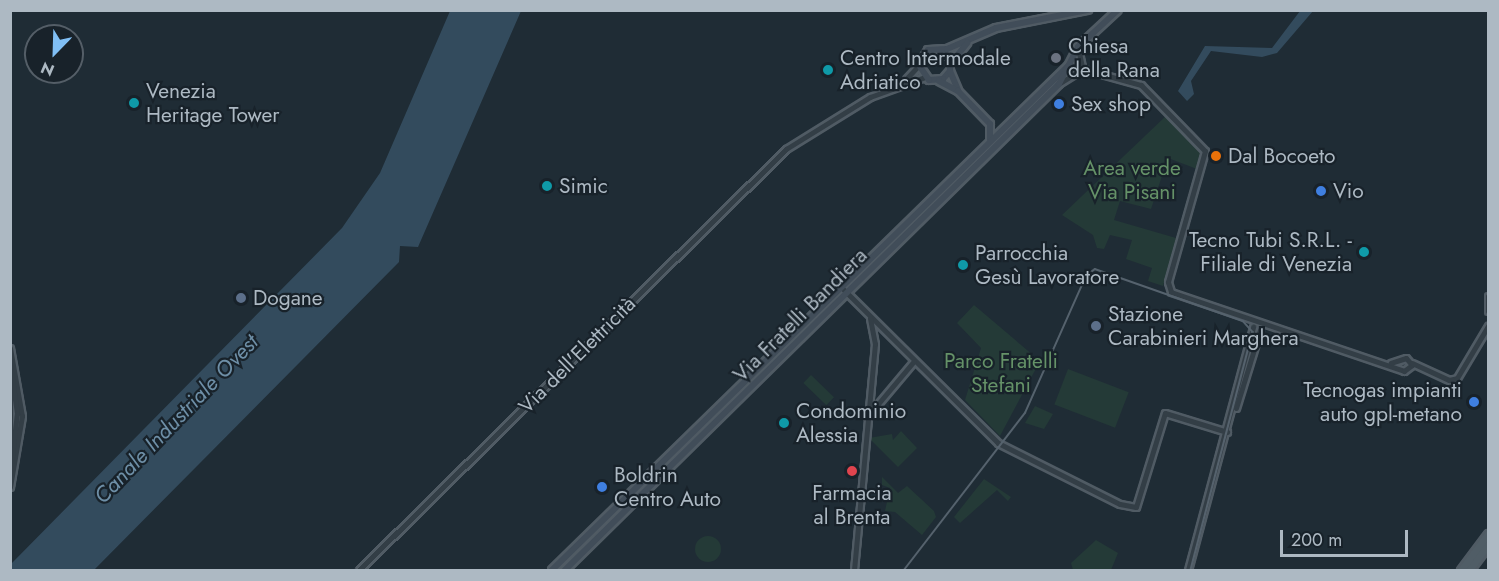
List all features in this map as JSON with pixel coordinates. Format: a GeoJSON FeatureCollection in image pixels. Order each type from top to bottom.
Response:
{"type":"FeatureCollection","features":[{"type":"Feature","properties":{"kind":"main road"},"geometry":{"type":"LineString","coordinates":[[1000,128],[990,124],[958,91],[939,80],[925,77],[919,65],[924,53],[942,51],[996,28],[1088,10]]}},
{"type":"Feature","properties":{"kind":"main road"},"geometry":{"type":"LineString","coordinates":[[1069,65],[1078,47],[1118,10]]}},
{"type":"Feature","properties":{"kind":"main road"},"geometry":{"type":"LineString","coordinates":[[939,80],[968,41]]}},
{"type":"Feature","properties":{"kind":"main road"},"geometry":{"type":"LineString","coordinates":[[942,51],[958,91]]}},
{"type":"Feature","properties":{"kind":"main road","name":"Via Fratelli Bandiera"},"geometry":{"type":"LineString","coordinates":[[552,570],[990,140],[1052,76],[1069,65]]}},
{"type":"Feature","properties":{"kind":"main road","name":"Via Fratelli Bandiera"},"geometry":{"type":"LineString","coordinates":[[565,570],[1059,84],[1069,65]]}},
{"type":"Feature","properties":{"kind":"main road"},"geometry":{"type":"LineString","coordinates":[[1052,76],[1059,84]]}},
{"type":"Feature","properties":{"kind":"main road"},"geometry":{"type":"LineString","coordinates":[[990,124],[990,140]]}},
{"type":"Feature","properties":{"kind":"main road"},"geometry":{"type":"LineString","coordinates":[[1461,570],[1488,534]]}},
{"type":"Feature","properties":{"kind":"main road"},"geometry":{"type":"LineString","coordinates":[[1469,570],[1488,545]]}},
{"type":"Feature","properties":{"kind":"street"},"geometry":{"type":"LineString","coordinates":[[1078,47],[1084,68]]}},
{"type":"Feature","properties":{"kind":"street"},"geometry":{"type":"LineString","coordinates":[[905,80],[919,65]]}},
{"type":"Feature","properties":{"kind":"street"},"geometry":{"type":"LineString","coordinates":[[1069,65],[1141,85],[1202,145],[1201,170],[1168,287],[1241,316],[1258,327],[1391,363],[1420,368],[1449,380],[1463,373],[1488,326]]}},
{"type":"Feature","properties":{"kind":"street","name":"Via Fratelli Bandiera"},"geometry":{"type":"LineString","coordinates":[[1059,84],[1084,68]]}},
{"type":"Feature","properties":{"kind":"street"},"geometry":{"type":"LineString","coordinates":[[905,80],[925,77]]}},
{"type":"Feature","properties":{"kind":"street","name":"Via dell'Elettricità"},"geometry":{"type":"LineString","coordinates":[[359,570],[796,141],[905,80]]}},
{"type":"Feature","properties":{"kind":"street"},"geometry":{"type":"LineString","coordinates":[[840,286],[914,362],[1004,448],[1136,507],[1162,420],[1171,412],[1227,432]]}},
{"type":"Feature","properties":{"kind":"street"},"geometry":{"type":"LineString","coordinates":[[1488,296],[1488,311]]}},
{"type":"Feature","properties":{"kind":"street"},"geometry":{"type":"LineString","coordinates":[[854,570],[865,421],[875,344],[869,316]]}},
{"type":"Feature","properties":{"kind":"street"},"geometry":{"type":"LineString","coordinates":[[1188,570],[1258,327]]}},
{"type":"Feature","properties":{"kind":"street"},"geometry":{"type":"LineString","coordinates":[[10,348],[22,416],[10,487]]}},
{"type":"Feature","properties":{"kind":"street"},"geometry":{"type":"LineString","coordinates":[[865,421],[874,403],[914,362]]}},
{"type":"Feature","properties":{"kind":"street"},"geometry":{"type":"LineString","coordinates":[[1400,364],[1411,366]]}},
{"type":"Feature","properties":{"kind":"street"},"geometry":{"type":"LineString","coordinates":[[10,365],[17,423],[10,473]]}},
{"type":"Feature","properties":{"kind":"street"},"geometry":{"type":"LineString","coordinates":[[10,392],[10,445]]}},
{"type":"Feature","properties":{"kind":"green space","name":"Area verde Via Pisani"},"geometry":{"type":"Polygon","coordinates":[[[1168,114],[1201,150],[1197,169],[1168,158],[1151,209],[1120,201],[1114,220],[1176,238],[1163,286],[1148,281],[1152,268],[1126,259],[1132,240],[1110,235],[1104,249],[1097,248],[1093,235],[1062,215],[1168,114]]]}},
{"type":"Feature","properties":{"kind":"green space","name":"Parco Fratelli Stefani"},"geometry":{"type":"Polygon","coordinates":[[[974,305],[1040,361],[1000,436],[965,400],[981,348],[957,323],[974,305]]]}},
{"type":"Feature","properties":{"kind":"green space"},"geometry":{"type":"Polygon","coordinates":[[[1068,369],[1129,392],[1115,428],[1054,404],[1068,369]]]}},
{"type":"Feature","properties":{"kind":"green space"},"geometry":{"type":"Polygon","coordinates":[[[811,375],[834,397],[826,405],[803,383],[811,375]]]}},
{"type":"Feature","properties":{"kind":"green space"},"geometry":{"type":"Polygon","coordinates":[[[1035,406],[1053,414],[1044,429],[1025,423],[1035,406]]]}},
{"type":"Feature","properties":{"kind":"green space"},"geometry":{"type":"Polygon","coordinates":[[[901,431],[917,448],[898,467],[869,438],[892,434],[893,440],[901,431]]]}},
{"type":"Feature","properties":{"kind":"green space"},"geometry":{"type":"Polygon","coordinates":[[[882,477],[898,493],[907,486],[934,511],[936,517],[922,535],[895,512],[885,511],[890,488],[882,485],[882,477]]]}},
{"type":"Feature","properties":{"kind":"green space"},"geometry":{"type":"Polygon","coordinates":[[[984,479],[1011,497],[1008,501],[997,490],[960,523],[954,517],[984,479]]]}},
{"type":"Feature","properties":{"kind":"green space"},"geometry":{"type":"Polygon","coordinates":[[[708,536],[717,540],[721,549],[717,558],[708,562],[699,558],[695,549],[699,540],[708,536]]]}},
{"type":"Feature","properties":{"kind":"green space"},"geometry":{"type":"Polygon","coordinates":[[[1096,540],[1118,553],[1111,570],[1073,570],[1071,563],[1096,540]]]}},
{"type":"Feature","properties":{"kind":"water","name":"Canale Industriale Ovest"},"geometry":{"type":"Polygon","coordinates":[[[450,11],[521,11],[418,247],[400,246],[399,262],[94,570],[11,570],[11,564],[342,228],[380,173],[450,11]]]}},
{"type":"Feature","properties":{"kind":"water"},"geometry":{"type":"Polygon","coordinates":[[[1300,11],[1313,11],[1277,53],[1262,57],[1211,51],[1191,81],[1194,94],[1187,101],[1178,91],[1205,46],[1272,48],[1300,11]]]}},
{"type":"Feature","properties":{"kind":"tram line"},"geometry":{"type":"LineString","coordinates":[[904,570],[1025,413],[1086,276],[1095,269],[1243,321],[1253,332],[1191,570]]}},
{"type":"Feature","properties":{"kind":"place","name":"Chiesa della Rana"},"geometry":{"type":"Point","coordinates":[1056,58]}},
{"type":"Feature","properties":{"kind":"place","name":"Centro Intermodale Adriatico"},"geometry":{"type":"Point","coordinates":[828,70]}},
{"type":"Feature","properties":{"kind":"place","name":"Venezia Heritage Tower"},"geometry":{"type":"Point","coordinates":[134,103]}},
{"type":"Feature","properties":{"kind":"place","name":"Sex shop"},"geometry":{"type":"Point","coordinates":[1059,104]}},
{"type":"Feature","properties":{"kind":"place","name":"Dal Bocoeto"},"geometry":{"type":"Point","coordinates":[1216,156]}},
{"type":"Feature","properties":{"kind":"place","name":"Simic"},"geometry":{"type":"Point","coordinates":[547,186]}},
{"type":"Feature","properties":{"kind":"place","name":"Vio"},"geometry":{"type":"Point","coordinates":[1321,191]}},
{"type":"Feature","properties":{"kind":"place","name":"Tecno Tubi S.R.L. - Filiale di Venezia"},"geometry":{"type":"Point","coordinates":[1364,252]}},
{"type":"Feature","properties":{"kind":"place","name":"Parrocchia Gesù Lavoratore"},"geometry":{"type":"Point","coordinates":[963,265]}},
{"type":"Feature","properties":{"kind":"place","name":"Dogane"},"geometry":{"type":"Point","coordinates":[241,298]}},
{"type":"Feature","properties":{"kind":"place","name":"Stazione Carabinieri Marghera"},"geometry":{"type":"Point","coordinates":[1096,326]}},
{"type":"Feature","properties":{"kind":"place","name":"Tecnogas impianti auto gpl-metano"},"geometry":{"type":"Point","coordinates":[1474,402]}},
{"type":"Feature","properties":{"kind":"place","name":"Condominio Alessia"},"geometry":{"type":"Point","coordinates":[784,423]}},
{"type":"Feature","properties":{"kind":"place","name":"Farmacia al Brenta"},"geometry":{"type":"Point","coordinates":[852,471]}},
{"type":"Feature","properties":{"kind":"place","name":"Boldrin Centro Auto"},"geometry":{"type":"Point","coordinates":[602,487]}}]}
